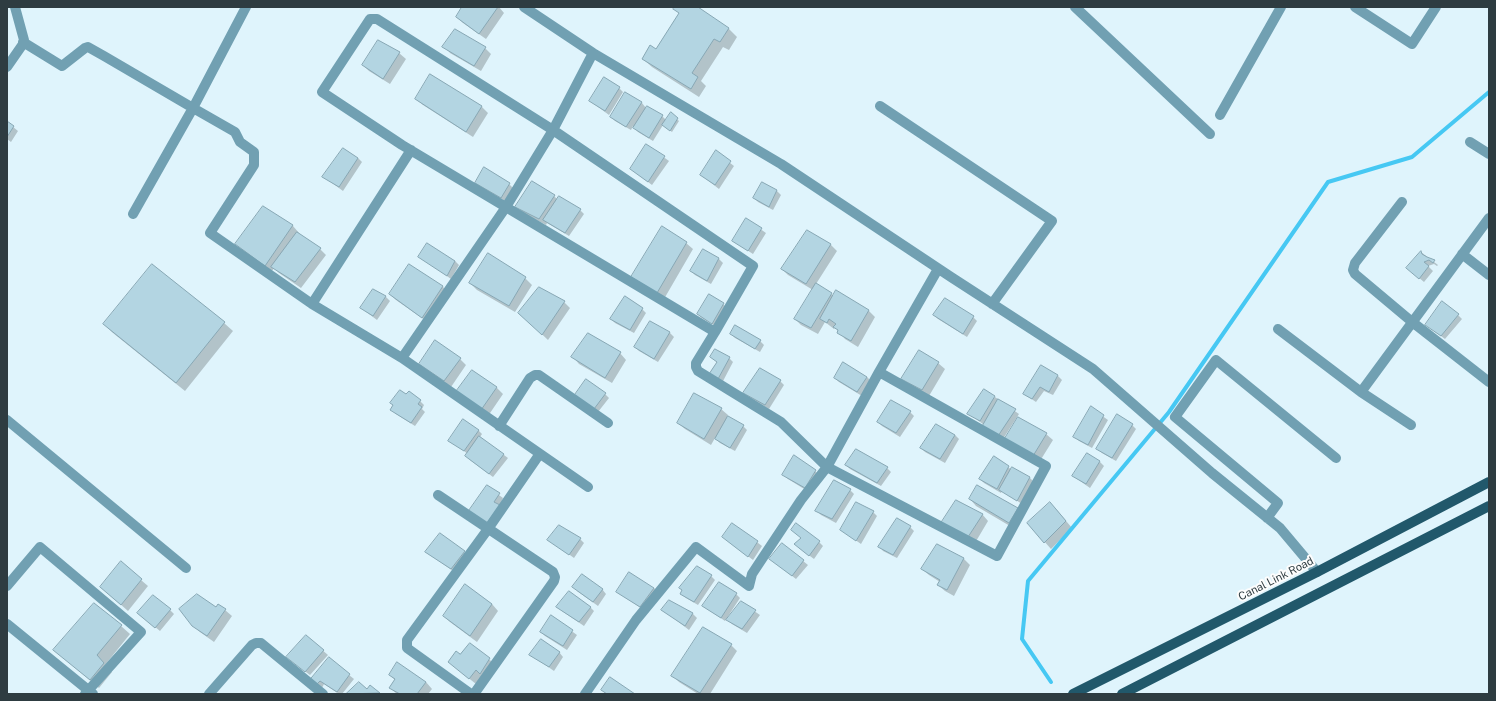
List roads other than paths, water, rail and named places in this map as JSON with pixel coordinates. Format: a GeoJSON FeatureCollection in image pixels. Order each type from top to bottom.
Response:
{"type":"FeatureCollection","features":[{"type":"Feature","properties":{"kind":"main road","name":"Canal Link Road"},"geometry":{"type":"LineString","coordinates":[[1073,694],[1317,572],[1489,482]]}},
{"type":"Feature","properties":{"kind":"main road"},"geometry":{"type":"LineString","coordinates":[[1122,694],[1489,506]]}},
{"type":"Feature","properties":{"kind":"street"},"geometry":{"type":"LineString","coordinates":[[7,67],[24,40],[15,7]]}},
{"type":"Feature","properties":{"kind":"street"},"geometry":{"type":"LineString","coordinates":[[133,214],[193,108],[246,7]]}},
{"type":"Feature","properties":{"kind":"street"},"geometry":{"type":"LineString","coordinates":[[524,7],[593,53],[781,164],[1093,370],[1212,473],[1280,528],[1317,572]]}},
{"type":"Feature","properties":{"kind":"street"},"geometry":{"type":"LineString","coordinates":[[1075,7],[1210,134]]}},
{"type":"Feature","properties":{"kind":"street"},"geometry":{"type":"LineString","coordinates":[[1220,115],[1281,7]]}},
{"type":"Feature","properties":{"kind":"street"},"geometry":{"type":"LineString","coordinates":[[1355,7],[1412,44],[1436,7]]}},
{"type":"Feature","properties":{"kind":"street"},"geometry":{"type":"LineString","coordinates":[[715,332],[411,150],[322,92],[370,19],[377,19],[553,130],[753,266],[715,332],[696,363],[698,371],[781,422],[827,467],[998,556],[1046,466],[879,372]]}},
{"type":"Feature","properties":{"kind":"street"},"geometry":{"type":"LineString","coordinates":[[23,42],[62,66],[88,47],[235,132],[240,142],[254,152],[254,165],[210,233],[312,304],[402,358],[539,455],[588,487]]}},
{"type":"Feature","properties":{"kind":"street"},"geometry":{"type":"LineString","coordinates":[[402,358],[506,207],[553,130],[593,53]]}},
{"type":"Feature","properties":{"kind":"street"},"geometry":{"type":"LineString","coordinates":[[880,106],[1052,221],[992,304]]}},
{"type":"Feature","properties":{"kind":"street"},"geometry":{"type":"LineString","coordinates":[[1470,142],[1489,154]]}},
{"type":"Feature","properties":{"kind":"street"},"geometry":{"type":"LineString","coordinates":[[312,304],[411,150]]}},
{"type":"Feature","properties":{"kind":"street"},"geometry":{"type":"LineString","coordinates":[[1402,202],[1353,266],[1353,270],[1355,274],[1412,321],[1489,382]]}},
{"type":"Feature","properties":{"kind":"street"},"geometry":{"type":"LineString","coordinates":[[1361,392],[1489,218]]}},
{"type":"Feature","properties":{"kind":"street"},"geometry":{"type":"LineString","coordinates":[[1462,254],[1489,275]]}},
{"type":"Feature","properties":{"kind":"street"},"geometry":{"type":"LineString","coordinates":[[585,694],[636,620],[696,547],[749,586],[752,574],[801,500],[827,467],[938,269]]}},
{"type":"Feature","properties":{"kind":"street"},"geometry":{"type":"LineString","coordinates":[[1278,329],[1361,392],[1411,425]]}},
{"type":"Feature","properties":{"kind":"street"},"geometry":{"type":"LineString","coordinates":[[1267,518],[1278,503],[1175,418],[1216,360],[1336,458]]}},
{"type":"Feature","properties":{"kind":"street"},"geometry":{"type":"LineString","coordinates":[[499,426],[530,378],[535,374],[539,375],[608,423]]}},
{"type":"Feature","properties":{"kind":"street"},"geometry":{"type":"LineString","coordinates":[[7,420],[186,568]]}},
{"type":"Feature","properties":{"kind":"street"},"geometry":{"type":"LineString","coordinates":[[1173,439],[1184,426]]}},
{"type":"Feature","properties":{"kind":"street"},"geometry":{"type":"LineString","coordinates":[[471,694],[407,648],[407,640],[488,530],[539,455]]}},
{"type":"Feature","properties":{"kind":"street"},"geometry":{"type":"LineString","coordinates":[[438,495],[488,530],[553,572],[555,577],[554,581],[474,694]]}},
{"type":"Feature","properties":{"kind":"street"},"geometry":{"type":"LineString","coordinates":[[7,586],[40,547],[141,632],[89,693],[7,624]]}},
{"type":"Feature","properties":{"kind":"street"},"geometry":{"type":"LineString","coordinates":[[209,694],[252,645],[256,643],[261,643],[323,694]]}},
{"type":"Feature","properties":{"kind":"waterway"},"geometry":{"type":"LineString","coordinates":[[1051,682],[1022,639],[1028,581],[1169,412],[1328,182],[1412,157],[1489,92]]}}]}
